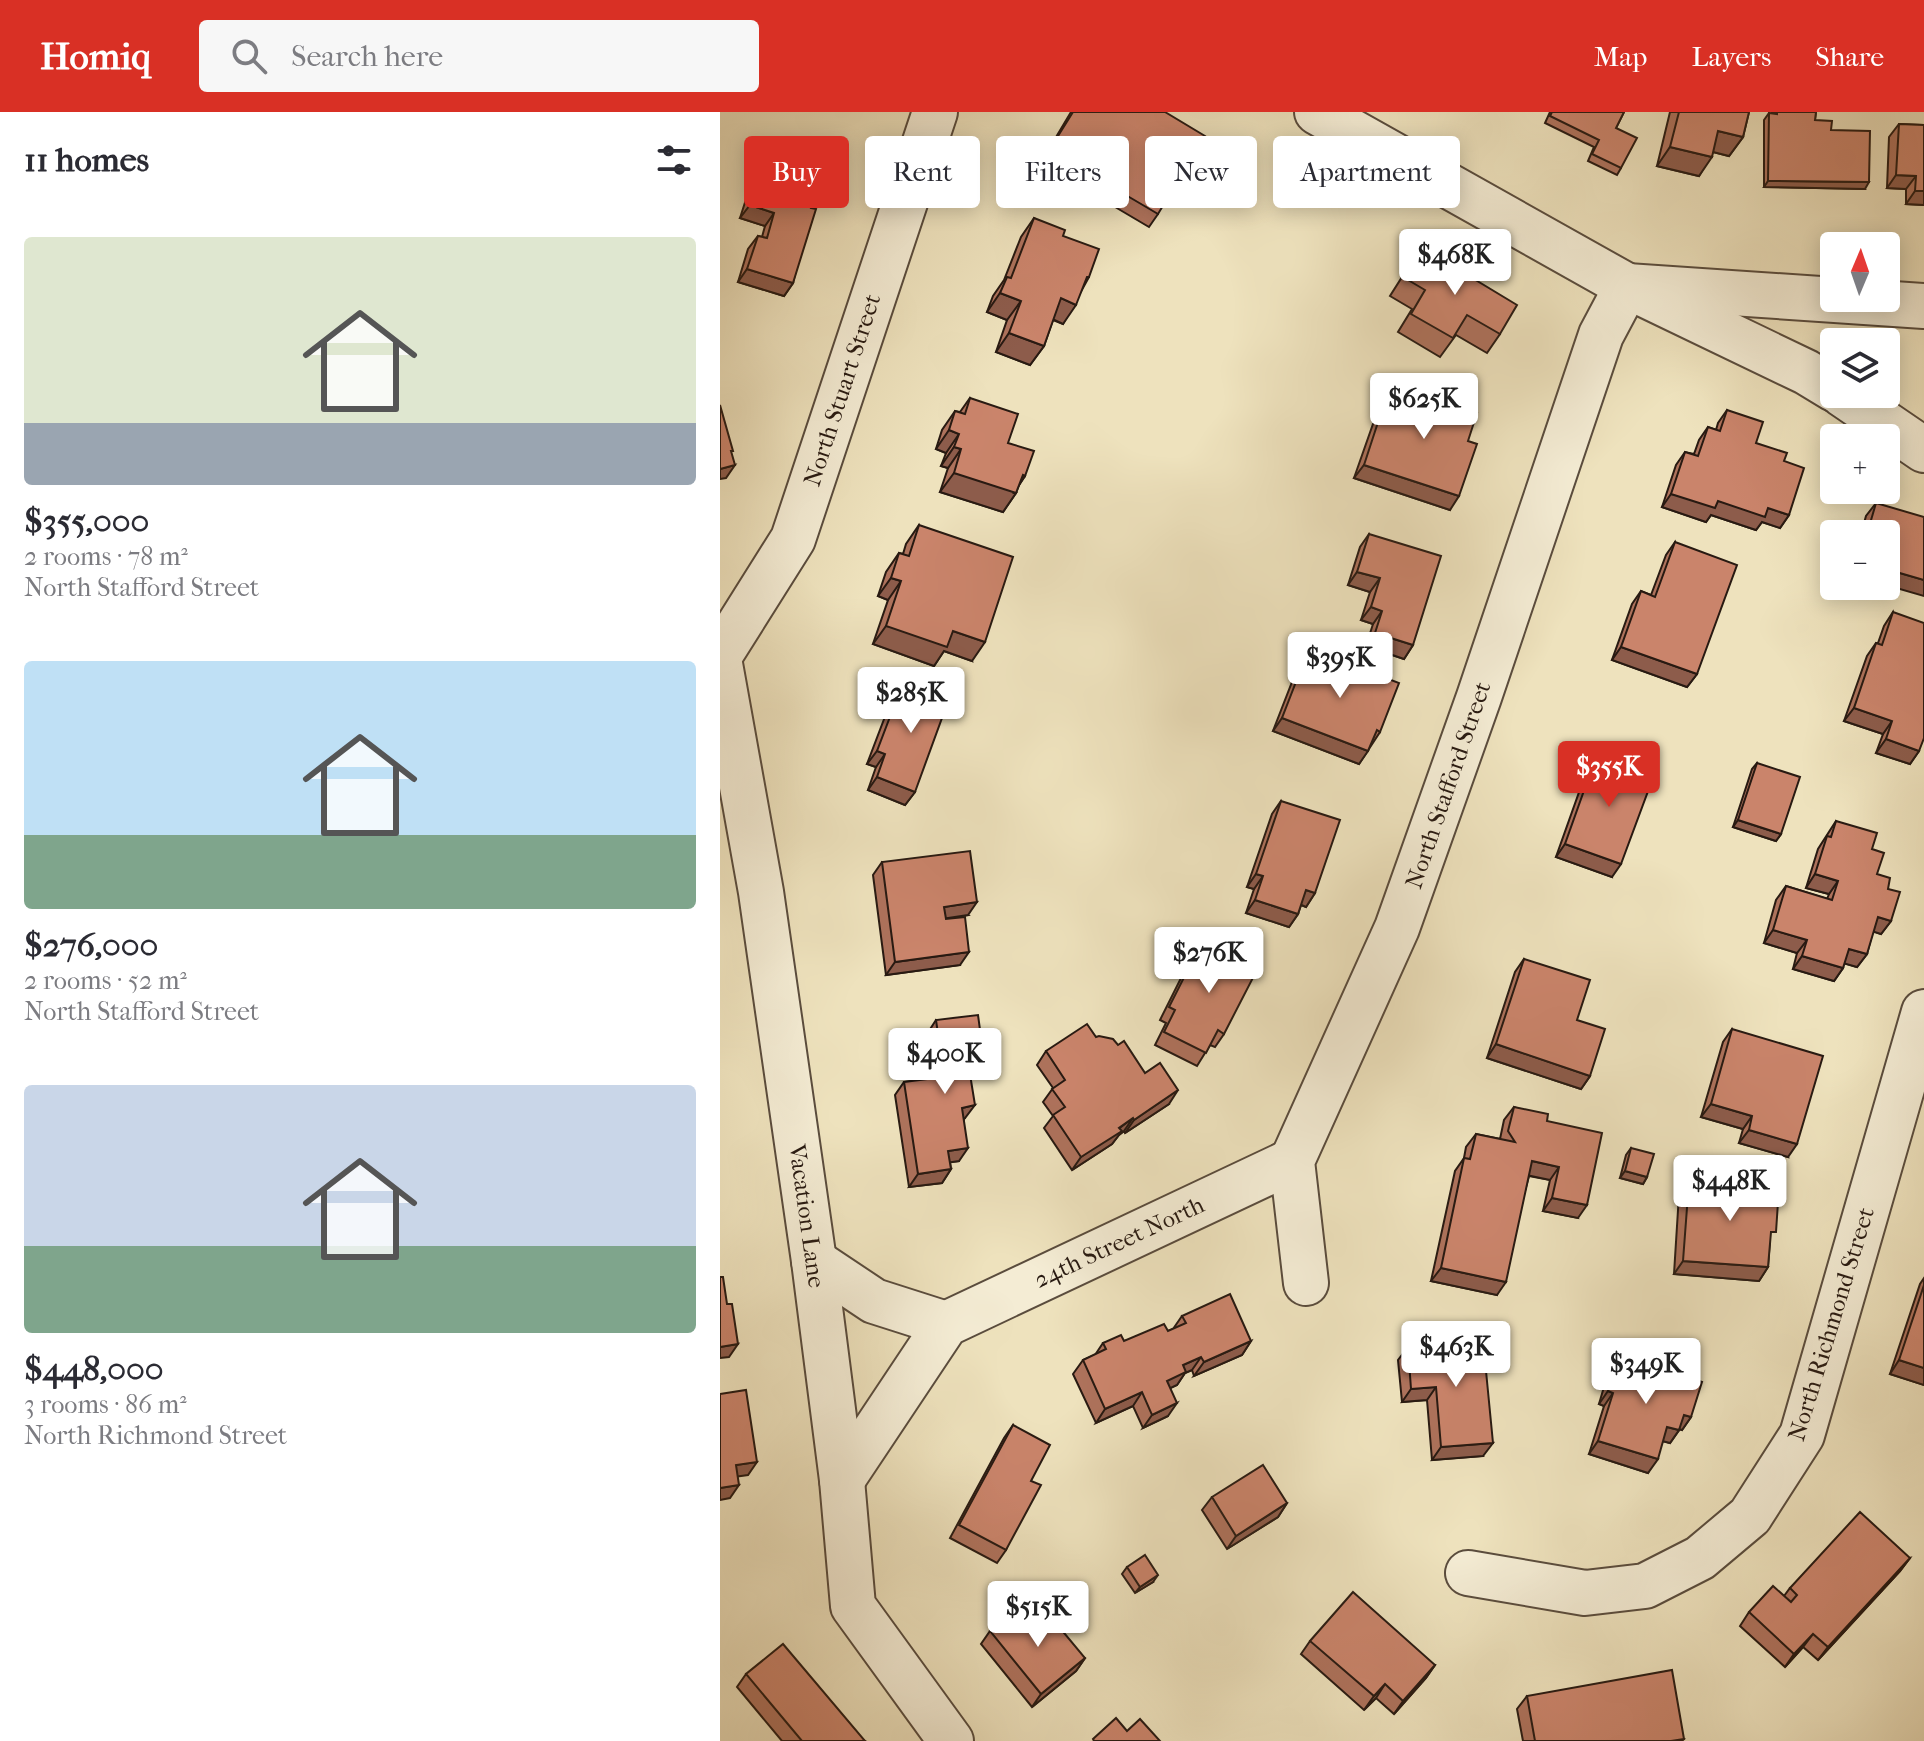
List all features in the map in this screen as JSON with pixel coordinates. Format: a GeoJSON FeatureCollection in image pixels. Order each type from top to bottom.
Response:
{"type":"FeatureCollection","features":[{"type":"Feature","properties":{"kind":"street","name":"North Stuart Street"},"geometry":{"type":"LineString","coordinates":[[720,655],[793,539],[935,112]]}},
{"type":"Feature","properties":{"kind":"street"},"geometry":{"type":"LineString","coordinates":[[1317,112],[1627,286],[1820,382]]}},
{"type":"Feature","properties":{"kind":"street"},"geometry":{"type":"LineString","coordinates":[[1627,286],[1924,306]]}},
{"type":"Feature","properties":{"kind":"street","name":"North Stafford Street"},"geometry":{"type":"LineString","coordinates":[[1292,1161],[1397,928],[1601,335],[1627,286]]}},
{"type":"Feature","properties":{"kind":"street"},"geometry":{"type":"LineString","coordinates":[[1861,408],[1924,450]]}},
{"type":"Feature","properties":{"kind":"street","name":"Vacation Lane"},"geometry":{"type":"LineString","coordinates":[[720,664],[761,892],[814,1261],[842,1480],[853,1606],[951,1741]]}},
{"type":"Feature","properties":{"kind":"street","name":"North Richmond Street"},"geometry":{"type":"LineString","coordinates":[[1468,1573],[1585,1593],[1645,1586],[1700,1558],[1750,1516],[1802,1435],[1924,1012]]}},
{"type":"Feature","properties":{"kind":"street"},"geometry":{"type":"LineString","coordinates":[[1292,1161],[1306,1283]]}},
{"type":"Feature","properties":{"kind":"street","name":"24th Street North"},"geometry":{"type":"LineString","coordinates":[[946,1324],[1292,1161]]}},
{"type":"Feature","properties":{"kind":"street"},"geometry":{"type":"LineString","coordinates":[[814,1261],[874,1301],[946,1324],[842,1480]]}},
{"type":"Feature","properties":{"kind":"building"},"geometry":{"type":"Polygon","coordinates":[[[1073,112],[1165,112],[1205,136],[1145,136],[1145,206],[1129,197],[1129,136],[1058,136],[1073,112]]]}},
{"type":"Feature","properties":{"kind":"building"},"geometry":{"type":"Polygon","coordinates":[[[1552,112],[1624,112],[1616,128],[1637,138],[1621,168],[1592,154],[1599,140],[1550,116],[1552,112]]]}},
{"type":"Feature","properties":{"kind":"building"},"geometry":{"type":"Polygon","coordinates":[[[1679,112],[1749,112],[1743,137],[1718,131],[1712,157],[1670,147],[1679,112]]]}},
{"type":"Feature","properties":{"kind":"building"},"geometry":{"type":"Polygon","coordinates":[[[1816,112],[1815,120],[1832,121],[1831,130],[1870,131],[1869,182],[1768,181],[1769,113],[1816,112]]]}},
{"type":"Feature","properties":{"kind":"building"},"geometry":{"type":"Polygon","coordinates":[[[1899,124],[1924,125],[1924,191],[1915,191],[1916,176],[1896,175],[1899,124]]]}},
{"type":"Feature","properties":{"kind":"building"},"geometry":{"type":"Polygon","coordinates":[[[759,208],[816,209],[793,283],[747,269],[758,236],[767,238],[774,213],[759,208]]]}},
{"type":"Feature","properties":{"kind":"building"},"geometry":{"type":"Polygon","coordinates":[[[1148,208],[1162,208],[1158,214],[1148,208]]]}},
{"type":"Feature","properties":{"kind":"building"},"geometry":{"type":"Polygon","coordinates":[[[1034,218],[1065,230],[1063,236],[1099,249],[1076,305],[1061,298],[1044,346],[1009,333],[1021,301],[1000,293],[1007,277],[1011,278],[1034,218]]]}},
{"type":"Feature","properties":{"kind":"building"},"geometry":{"type":"Polygon","coordinates":[[[1421,247],[1517,305],[1500,334],[1467,315],[1453,338],[1411,314],[1425,290],[1403,277],[1421,247]]]}},
{"type":"Feature","properties":{"kind":"building"},"geometry":{"type":"Polygon","coordinates":[[[1394,385],[1477,413],[1468,441],[1477,444],[1459,496],[1364,465],[1382,410],[1385,411],[1394,385]]]}},
{"type":"Feature","properties":{"kind":"building"},"geometry":{"type":"Polygon","coordinates":[[[970,398],[1018,414],[1008,443],[1034,451],[1016,493],[954,473],[961,449],[954,447],[959,434],[949,430],[955,411],[965,414],[970,398]]]}},
{"type":"Feature","properties":{"kind":"building"},"geometry":{"type":"Polygon","coordinates":[[[720,405],[735,465],[720,469],[720,405]]]}},
{"type":"Feature","properties":{"kind":"building"},"geometry":{"type":"Polygon","coordinates":[[[1727,410],[1763,422],[1756,443],[1787,453],[1784,461],[1804,468],[1789,515],[1768,508],[1765,517],[1718,501],[1715,508],[1671,494],[1685,452],[1698,456],[1708,427],[1720,431],[1727,410]]]}},
{"type":"Feature","properties":{"kind":"building"},"geometry":{"type":"Polygon","coordinates":[[[1876,504],[1924,517],[1924,580],[1900,573],[1900,520],[1871,520],[1876,504]]]}},
{"type":"Feature","properties":{"kind":"building"},"geometry":{"type":"Polygon","coordinates":[[[919,525],[1013,557],[985,642],[953,631],[947,647],[886,626],[901,581],[891,578],[899,553],[909,556],[919,525]]]}},
{"type":"Feature","properties":{"kind":"building"},"geometry":{"type":"Polygon","coordinates":[[[1369,534],[1441,556],[1413,645],[1375,633],[1382,611],[1371,607],[1380,578],[1357,572],[1369,534]]]}},
{"type":"Feature","properties":{"kind":"building"},"geometry":{"type":"Polygon","coordinates":[[[1675,542],[1737,565],[1697,674],[1621,647],[1641,591],[1655,597],[1675,542]]]}},
{"type":"Feature","properties":{"kind":"building"},"geometry":{"type":"Polygon","coordinates":[[[1893,612],[1924,623],[1924,738],[1919,751],[1886,739],[1892,721],[1854,708],[1876,643],[1882,645],[1893,612]]]}},
{"type":"Feature","properties":{"kind":"building"},"geometry":{"type":"Polygon","coordinates":[[[1308,651],[1399,683],[1380,732],[1377,730],[1368,751],[1282,718],[1308,651]]]}},
{"type":"Feature","properties":{"kind":"building"},"geometry":{"type":"Polygon","coordinates":[[[909,681],[950,696],[915,792],[877,777],[885,754],[877,751],[896,701],[901,703],[909,681]]]}},
{"type":"Feature","properties":{"kind":"building"},"geometry":{"type":"Polygon","coordinates":[[[1597,754],[1654,775],[1621,864],[1565,844],[1597,754]]]}},
{"type":"Feature","properties":{"kind":"building"},"geometry":{"type":"Polygon","coordinates":[[[1757,763],[1800,777],[1781,834],[1738,820],[1757,763]]]}},
{"type":"Feature","properties":{"kind":"building"},"geometry":{"type":"Polygon","coordinates":[[[1281,801],[1340,820],[1315,893],[1306,890],[1298,914],[1255,900],[1263,876],[1256,874],[1281,801]]]}},
{"type":"Feature","properties":{"kind":"building"},"geometry":{"type":"Polygon","coordinates":[[[1836,821],[1877,833],[1872,849],[1884,853],[1877,874],[1890,878],[1888,889],[1900,892],[1891,921],[1878,917],[1867,954],[1849,949],[1843,968],[1802,956],[1807,940],[1773,930],[1786,886],[1832,900],[1838,881],[1815,874],[1827,836],[1831,837],[1836,821]]]}},
{"type":"Feature","properties":{"kind":"building"},"geometry":{"type":"Polygon","coordinates":[[[970,851],[977,902],[944,907],[946,919],[965,917],[969,952],[895,962],[882,862],[970,851]]]}},
{"type":"Feature","properties":{"kind":"building"},"geometry":{"type":"Polygon","coordinates":[[[1204,938],[1259,966],[1224,1034],[1218,1030],[1206,1053],[1164,1032],[1175,1010],[1169,1007],[1204,938]]]}},
{"type":"Feature","properties":{"kind":"building"},"geometry":{"type":"Polygon","coordinates":[[[1524,959],[1590,980],[1577,1020],[1605,1029],[1590,1076],[1496,1044],[1524,959]]]}},
{"type":"Feature","properties":{"kind":"building"},"geometry":{"type":"Polygon","coordinates":[[[978,1015],[984,1059],[968,1062],[975,1105],[962,1108],[968,1148],[948,1151],[951,1169],[918,1174],[904,1082],[944,1077],[936,1020],[978,1015]]]}},
{"type":"Feature","properties":{"kind":"building"},"geometry":{"type":"Polygon","coordinates":[[[1087,1024],[1096,1037],[1113,1039],[1118,1045],[1124,1041],[1145,1073],[1160,1063],[1178,1090],[1133,1118],[1119,1128],[1122,1131],[1081,1157],[1053,1115],[1065,1107],[1052,1089],[1065,1080],[1046,1051],[1087,1024]]]}},
{"type":"Feature","properties":{"kind":"building"},"geometry":{"type":"Polygon","coordinates":[[[1732,1029],[1823,1056],[1797,1144],[1749,1130],[1752,1116],[1711,1104],[1732,1029]]]}},
{"type":"Feature","properties":{"kind":"building"},"geometry":{"type":"Polygon","coordinates":[[[1514,1107],[1548,1114],[1547,1121],[1602,1133],[1587,1205],[1552,1198],[1559,1167],[1532,1161],[1506,1282],[1441,1268],[1464,1158],[1470,1159],[1476,1134],[1515,1142],[1508,1131],[1514,1107]]]}},
{"type":"Feature","properties":{"kind":"building"},"geometry":{"type":"Polygon","coordinates":[[[1631,1148],[1654,1154],[1647,1177],[1625,1171],[1631,1148]]]}},
{"type":"Feature","properties":{"kind":"building"},"geometry":{"type":"Polygon","coordinates":[[[1689,1181],[1779,1187],[1776,1232],[1771,1232],[1768,1267],[1683,1261],[1689,1181]]]}},
{"type":"Feature","properties":{"kind":"building"},"geometry":{"type":"Polygon","coordinates":[[[720,1277],[723,1277],[727,1304],[732,1304],[738,1344],[720,1347],[720,1277]]]}},
{"type":"Feature","properties":{"kind":"building"},"geometry":{"type":"Polygon","coordinates":[[[1924,1285],[1924,1368],[1899,1360],[1924,1285]]]}},
{"type":"Feature","properties":{"kind":"building"},"geometry":{"type":"Polygon","coordinates":[[[1230,1294],[1251,1341],[1204,1362],[1201,1357],[1183,1365],[1186,1372],[1167,1381],[1177,1403],[1152,1415],[1142,1392],[1105,1409],[1083,1360],[1106,1349],[1103,1343],[1121,1335],[1124,1341],[1164,1324],[1168,1331],[1186,1323],[1182,1316],[1230,1294]]]}},
{"type":"Feature","properties":{"kind":"building"},"geometry":{"type":"Polygon","coordinates":[[[1483,1340],[1493,1443],[1441,1447],[1436,1387],[1411,1389],[1408,1347],[1483,1340]]]}},
{"type":"Feature","properties":{"kind":"building"},"geometry":{"type":"Polygon","coordinates":[[[1618,1356],[1702,1382],[1691,1417],[1684,1415],[1679,1430],[1667,1427],[1658,1459],[1598,1441],[1613,1393],[1608,1391],[1618,1356]]]}},
{"type":"Feature","properties":{"kind":"building"},"geometry":{"type":"Polygon","coordinates":[[[746,1390],[757,1462],[736,1465],[739,1485],[720,1488],[720,1394],[746,1390]]]}},
{"type":"Feature","properties":{"kind":"building"},"geometry":{"type":"Polygon","coordinates":[[[1013,1425],[1050,1445],[1031,1481],[1041,1485],[1006,1550],[959,1525],[1013,1425]]]}},
{"type":"Feature","properties":{"kind":"building"},"geometry":{"type":"Polygon","coordinates":[[[1263,1465],[1287,1503],[1236,1536],[1212,1497],[1263,1465]]]}},
{"type":"Feature","properties":{"kind":"building"},"geometry":{"type":"Polygon","coordinates":[[[1860,1512],[1910,1558],[1828,1647],[1813,1634],[1794,1654],[1749,1612],[1773,1586],[1791,1602],[1797,1595],[1790,1588],[1860,1512]]]}},
{"type":"Feature","properties":{"kind":"building"},"geometry":{"type":"Polygon","coordinates":[[[1145,1555],[1158,1575],[1140,1587],[1127,1567],[1145,1555]]]}},
{"type":"Feature","properties":{"kind":"building"},"geometry":{"type":"Polygon","coordinates":[[[1353,1592],[1435,1665],[1403,1701],[1385,1684],[1374,1696],[1310,1641],[1353,1592]]]}},
{"type":"Feature","properties":{"kind":"building"},"geometry":{"type":"Polygon","coordinates":[[[1045,1610],[1085,1658],[1041,1694],[990,1631],[1012,1613],[1024,1627],[1045,1610]]]}},
{"type":"Feature","properties":{"kind":"building"},"geometry":{"type":"Polygon","coordinates":[[[783,1644],[865,1741],[802,1741],[746,1674],[783,1644]]]}},
{"type":"Feature","properties":{"kind":"building"},"geometry":{"type":"Polygon","coordinates":[[[1672,1670],[1684,1739],[1535,1741],[1527,1696],[1672,1670]]]}},
{"type":"Feature","properties":{"kind":"building"},"geometry":{"type":"Polygon","coordinates":[[[1116,1718],[1127,1731],[1140,1719],[1160,1741],[1094,1741],[1116,1718]]]}}]}
